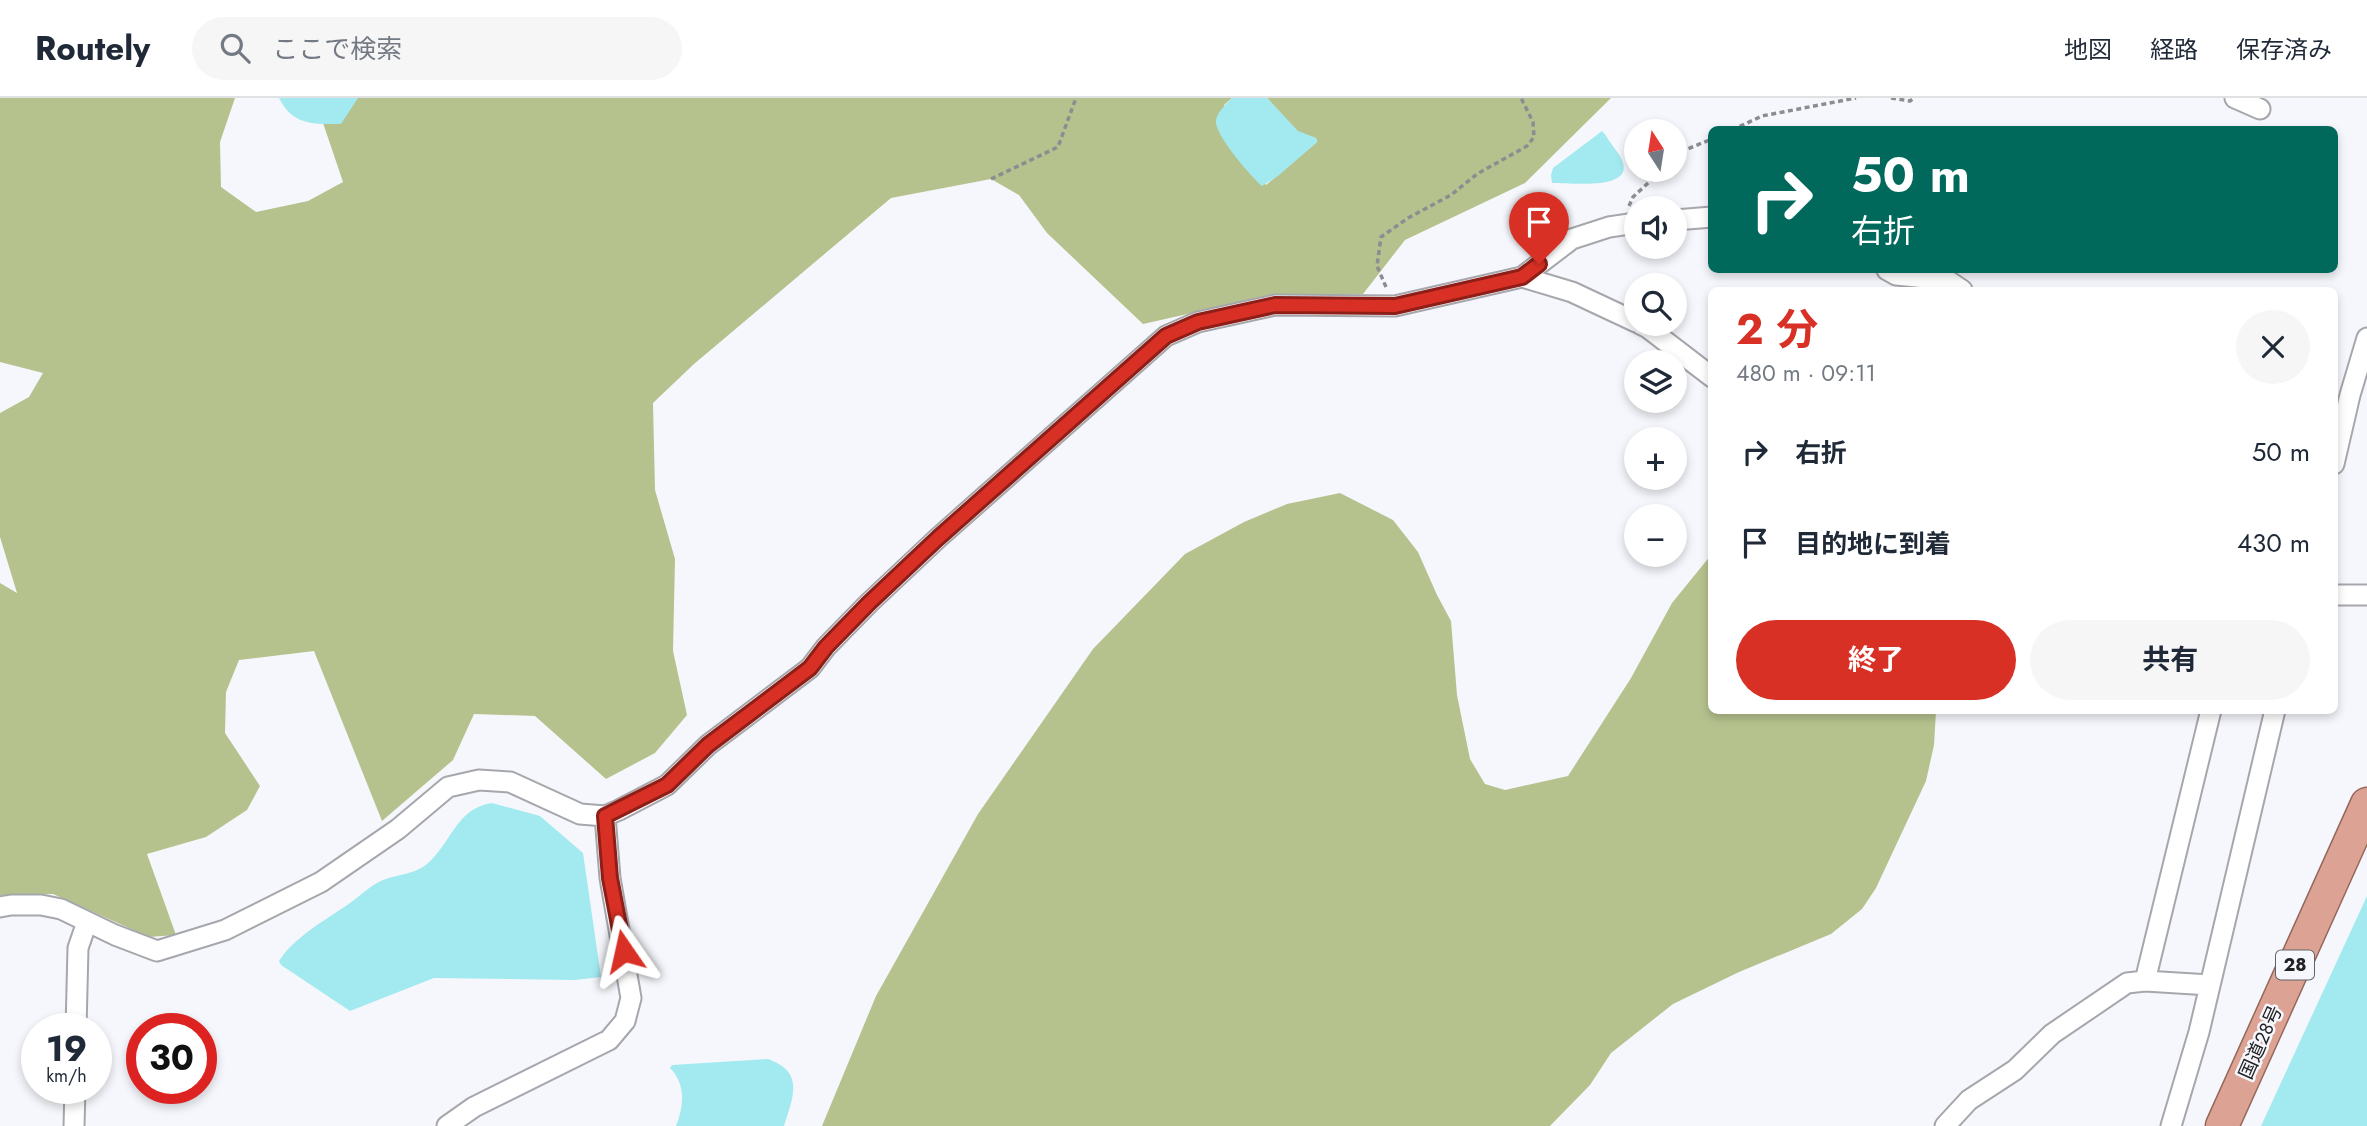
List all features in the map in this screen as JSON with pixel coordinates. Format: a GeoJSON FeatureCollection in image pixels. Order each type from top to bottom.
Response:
{"type":"FeatureCollection","features":[{"type":"Feature","properties":{"kind":"highway","name":"国道28号"},"geometry":{"type":"LineString","coordinates":[[2222,1126],[2367,804]]}},
{"type":"Feature","properties":{"kind":"street"},"geometry":{"type":"LineString","coordinates":[[2235,98],[2260,109]]}},
{"type":"Feature","properties":{"kind":"street"},"geometry":{"type":"LineString","coordinates":[[1687,219],[1708,217]]}},
{"type":"Feature","properties":{"kind":"street"},"geometry":{"type":"LineString","coordinates":[[0,907],[41,905],[61,909],[157,951],[225,930],[321,882],[398,829],[448,787],[479,780],[510,782],[580,814],[605,816],[667,785],[708,745],[810,668],[826,647],[869,603],[938,538],[1166,336],[1198,322],[1275,305],[1395,306],[1522,277],[1572,239],[1624,225]]}},
{"type":"Feature","properties":{"kind":"street"},"geometry":{"type":"LineString","coordinates":[[1892,273],[1947,280],[1958,287]]}},
{"type":"Feature","properties":{"kind":"street"},"geometry":{"type":"LineString","coordinates":[[1522,277],[1546,282],[1572,292],[1624,316]]}},
{"type":"Feature","properties":{"kind":"street"},"geometry":{"type":"LineString","coordinates":[[1658,336],[1708,374]]}},
{"type":"Feature","properties":{"kind":"street"},"geometry":{"type":"LineString","coordinates":[[2338,436],[2367,338]]}},
{"type":"Feature","properties":{"kind":"street"},"geometry":{"type":"LineString","coordinates":[[2338,594],[2367,595]]}},
{"type":"Feature","properties":{"kind":"street"},"geometry":{"type":"LineString","coordinates":[[2146,981],[2210,714]]}},
{"type":"Feature","properties":{"kind":"street"},"geometry":{"type":"LineString","coordinates":[[2171,1126],[2199,1032],[2275,714]]}},
{"type":"Feature","properties":{"kind":"street"},"geometry":{"type":"LineString","coordinates":[[447,1126],[501,1092],[609,1040],[625,1021],[631,998],[610,878],[605,816]]}},
{"type":"Feature","properties":{"kind":"street"},"geometry":{"type":"LineString","coordinates":[[76,1013],[78,948],[87,922]]}},
{"type":"Feature","properties":{"kind":"street"},"geometry":{"type":"LineString","coordinates":[[1946,1126],[1969,1100],[2015,1070],[2052,1034],[2127,983],[2146,981],[2210,985]]}},
{"type":"Feature","properties":{"kind":"street"},"geometry":{"type":"LineString","coordinates":[[74,1126],[75,1104]]}},
{"type":"Feature","properties":{"kind":"path"},"geometry":{"type":"LineString","coordinates":[[991,179],[1058,147],[1076,98]]}},
{"type":"Feature","properties":{"kind":"path"},"geometry":{"type":"LineString","coordinates":[[1395,306],[1377,266],[1381,237],[1408,218],[1451,195],[1477,174],[1527,146],[1534,137],[1533,122],[1521,98]]}},
{"type":"Feature","properties":{"kind":"path"},"geometry":{"type":"LineString","coordinates":[[1741,126],[1762,116],[1856,98]]}},
{"type":"Feature","properties":{"kind":"path"},"geometry":{"type":"LineString","coordinates":[[1891,98],[1910,101],[1914,98]]}},
{"type":"Feature","properties":{"kind":"path"},"geometry":{"type":"LineString","coordinates":[[1687,149],[1708,141]]}},
{"type":"Feature","properties":{"kind":"path"},"geometry":{"type":"LineString","coordinates":[[1635,196],[1650,182]]}},
{"type":"Feature","properties":{"kind":"green space"},"geometry":{"type":"Polygon","coordinates":[[[0,98],[235,98],[220,142],[221,187],[256,212],[308,201],[343,182],[322,120],[341,98],[1232,98],[1224,105],[1266,185],[1317,142],[1316,138],[1298,132],[1267,98],[1611,98],[1525,183],[1405,240],[1363,294],[1268,296],[1143,324],[1047,233],[1019,195],[991,179],[891,198],[694,364],[653,403],[655,490],[675,559],[673,651],[687,715],[655,753],[606,779],[535,716],[474,714],[453,760],[382,821],[314,651],[239,660],[226,692],[225,733],[260,786],[247,810],[206,837],[147,854],[176,935],[149,937],[53,894],[0,895],[0,583],[17,593],[0,537],[0,413],[29,397],[43,373],[0,362],[0,98]]]}},
{"type":"Feature","properties":{"kind":"green space"},"geometry":{"type":"Polygon","coordinates":[[[1340,493],[1393,520],[1418,552],[1451,621],[1457,695],[1470,759],[1485,784],[1505,790],[1568,776],[1631,678],[1672,603],[1708,559],[1708,714],[1936,714],[1934,745],[1926,781],[1876,888],[1862,909],[1831,934],[1739,972],[1673,1004],[1611,1053],[1590,1085],[1550,1126],[822,1126],[876,996],[978,814],[1093,649],[1185,554],[1244,522],[1287,504],[1340,493]]]}},
{"type":"Feature","properties":{"kind":"water"},"geometry":{"type":"Polygon","coordinates":[[[279,98],[358,98],[341,124],[331,124],[298,119],[279,98]]]}},
{"type":"Feature","properties":{"kind":"water"},"geometry":{"type":"Polygon","coordinates":[[[1232,98],[1267,98],[1298,131],[1316,138],[1317,142],[1278,176],[1262,186],[1220,135],[1216,120],[1232,98]]]}},
{"type":"Feature","properties":{"kind":"water"},"geometry":{"type":"Polygon","coordinates":[[[1602,131],[1623,163],[1623,172],[1616,179],[1605,182],[1552,183],[1553,168],[1602,131]]]}},
{"type":"Feature","properties":{"kind":"water"},"geometry":{"type":"Polygon","coordinates":[[[492,803],[540,816],[583,853],[601,977],[575,980],[434,978],[350,1011],[281,965],[279,961],[302,936],[377,883],[422,868],[435,856],[462,819],[480,806],[492,803]]]}},
{"type":"Feature","properties":{"kind":"water"},"geometry":{"type":"Polygon","coordinates":[[[2367,896],[2367,1126],[2261,1126],[2367,896]]]}},
{"type":"Feature","properties":{"kind":"water"},"geometry":{"type":"Polygon","coordinates":[[[768,1059],[780,1064],[792,1078],[793,1095],[784,1126],[676,1126],[682,1096],[679,1081],[670,1068],[672,1065],[768,1059]]]}},
{"type":"Feature","properties":{"kind":"route"},"geometry":{"type":"LineString","coordinates":[[624,951],[610,878],[605,816],[667,785],[708,745],[802,675],[869,603],[938,538],[1166,336],[1198,322],[1275,305],[1395,306],[1522,277],[1539,264]]}}]}
